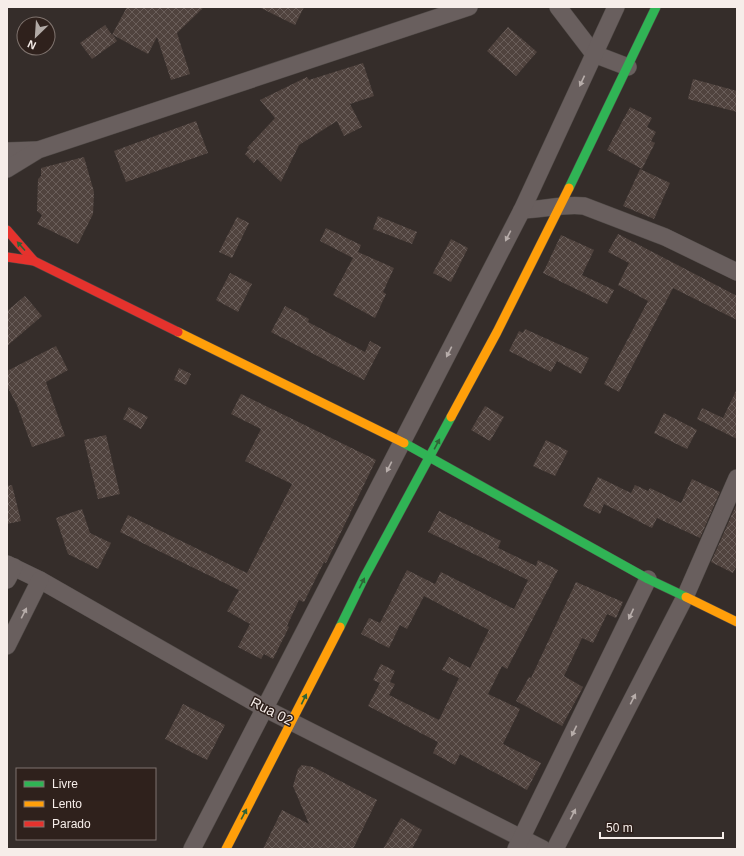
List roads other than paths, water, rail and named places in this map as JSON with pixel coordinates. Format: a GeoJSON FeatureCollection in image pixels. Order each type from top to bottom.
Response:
{"type":"FeatureCollection","features":[{"type":"Feature","properties":{"kind":"street"},"geometry":{"type":"LineString","coordinates":[[7,169],[38,150],[469,7]]}},
{"type":"Feature","properties":{"kind":"street"},"geometry":{"type":"LineString","coordinates":[[558,7],[594,54],[628,67]]}},
{"type":"Feature","properties":{"kind":"street"},"geometry":{"type":"LineString","coordinates":[[192,849],[522,210],[616,7]]}},
{"type":"Feature","properties":{"kind":"street"},"geometry":{"type":"LineString","coordinates":[[226,849],[293,721],[364,578],[497,332],[561,206],[656,7]]}},
{"type":"Feature","properties":{"kind":"street"},"geometry":{"type":"LineString","coordinates":[[7,151],[38,150]]}},
{"type":"Feature","properties":{"kind":"street"},"geometry":{"type":"LineString","coordinates":[[522,210],[547,209],[572,204],[584,206],[665,237],[737,272]]}},
{"type":"Feature","properties":{"kind":"street"},"geometry":{"type":"LineString","coordinates":[[7,230],[34,261]]}},
{"type":"Feature","properties":{"kind":"street"},"geometry":{"type":"LineString","coordinates":[[7,258],[34,261],[402,442],[648,579],[737,622]]}},
{"type":"Feature","properties":{"kind":"street"},"geometry":{"type":"LineString","coordinates":[[555,849],[685,597],[737,478]]}},
{"type":"Feature","properties":{"kind":"street","name":"Rua 02"},"geometry":{"type":"LineString","coordinates":[[9,570],[40,580],[264,708],[293,721],[519,843],[543,849]]}},
{"type":"Feature","properties":{"kind":"street"},"geometry":{"type":"LineString","coordinates":[[519,843],[648,579]]}},
{"type":"Feature","properties":{"kind":"street"},"geometry":{"type":"LineString","coordinates":[[7,646],[40,580]]}}]}
